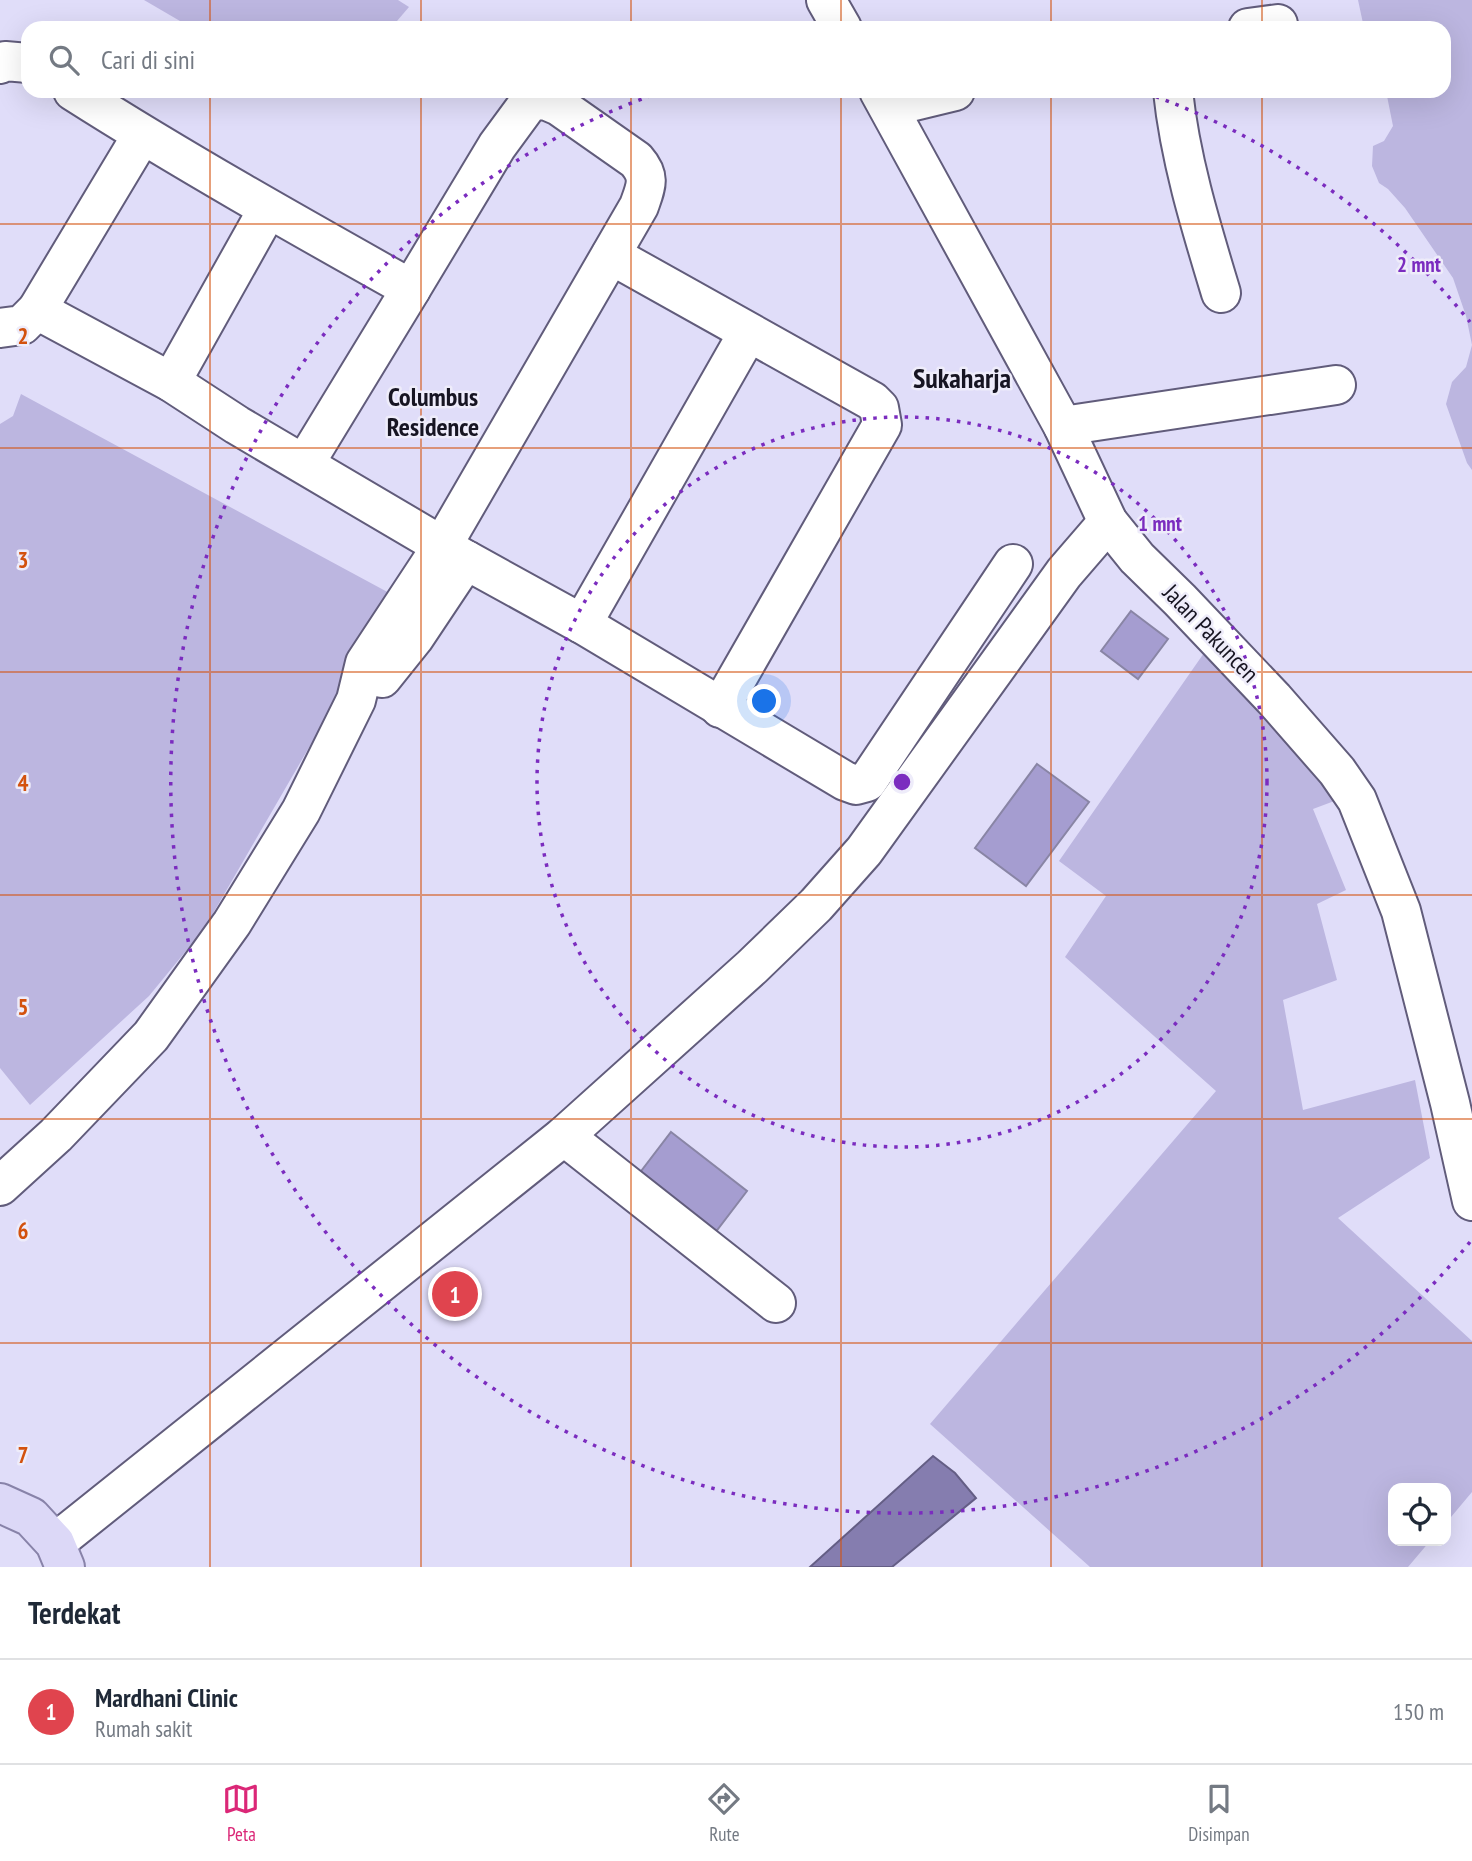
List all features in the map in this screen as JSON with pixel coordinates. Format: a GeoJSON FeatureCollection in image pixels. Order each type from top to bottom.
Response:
{"type":"FeatureCollection","features":[{"type":"Feature","properties":{"kind":"main road"},"geometry":{"type":"LineString","coordinates":[[0,1503],[31,1517],[60,1555]]}},
{"type":"Feature","properties":{"kind":"street"},"geometry":{"type":"LineString","coordinates":[[826,0],[838,21]]}},
{"type":"Feature","properties":{"kind":"street"},"geometry":{"type":"LineString","coordinates":[[0,64],[5,61],[21,62]]}},
{"type":"Feature","properties":{"kind":"street"},"geometry":{"type":"LineString","coordinates":[[84,98],[268,209],[411,289]]}},
{"type":"Feature","properties":{"kind":"street"},"geometry":{"type":"LineString","coordinates":[[1174,98],[1187,166],[1221,293]]}},
{"type":"Feature","properties":{"kind":"street","name":"Jalan Pakuncen"},"geometry":{"type":"LineString","coordinates":[[884,99],[1063,426],[1108,522],[1137,558],[1274,699],[1337,771],[1357,800],[1401,911],[1472,1201]]}},
{"type":"Feature","properties":{"kind":"street"},"geometry":{"type":"LineString","coordinates":[[0,1186],[56,1135],[151,1036],[232,923],[302,811],[356,700],[365,663],[454,553],[639,206],[646,186],[645,171],[636,160],[559,106],[545,100],[530,100],[497,146],[305,463]]}},
{"type":"Feature","properties":{"kind":"street"},"geometry":{"type":"LineString","coordinates":[[0,328],[22,326],[37,310],[142,135]]}},
{"type":"Feature","properties":{"kind":"street"},"geometry":{"type":"LineString","coordinates":[[172,383],[268,209]]}},
{"type":"Feature","properties":{"kind":"street"},"geometry":{"type":"LineString","coordinates":[[611,255],[872,401],[879,408],[882,425],[720,708]]}},
{"type":"Feature","properties":{"kind":"street"},"geometry":{"type":"LineString","coordinates":[[37,310],[172,383],[237,425],[454,553],[582,624],[720,708],[856,785],[867,782],[1013,564]]}},
{"type":"Feature","properties":{"kind":"street"},"geometry":{"type":"LineString","coordinates":[[582,624],[748,333]]}},
{"type":"Feature","properties":{"kind":"street"},"geometry":{"type":"LineString","coordinates":[[1063,426],[1336,385]]}},
{"type":"Feature","properties":{"kind":"street"},"geometry":{"type":"LineString","coordinates":[[60,1555],[564,1136],[752,967],[816,905],[864,851],[1064,573],[1108,522]]}},
{"type":"Feature","properties":{"kind":"street"},"geometry":{"type":"LineString","coordinates":[[564,1136],[776,1303]]}},
{"type":"Feature","properties":{"kind":"shaded area"},"geometry":{"type":"Polygon","coordinates":[[[144,0],[398,0],[409,7],[397,21],[180,21],[144,0]]]}},
{"type":"Feature","properties":{"kind":"shaded area"},"geometry":{"type":"Polygon","coordinates":[[[1358,0],[1472,0],[1472,345],[1466,316],[1453,278],[1405,208],[1379,183],[1372,166],[1373,146],[1384,141],[1393,126],[1387,98],[1451,98],[1451,21],[1362,21],[1358,0]]]}},
{"type":"Feature","properties":{"kind":"shaded area"},"geometry":{"type":"Polygon","coordinates":[[[1472,345],[1472,470],[1446,404],[1452,382],[1466,367],[1472,345]]]}},
{"type":"Feature","properties":{"kind":"shaded area"},"geometry":{"type":"Polygon","coordinates":[[[21,394],[393,595],[337,699],[204,929],[149,996],[30,1105],[0,1068],[0,424],[13,416],[21,394]]]}},
{"type":"Feature","properties":{"kind":"shaded area"},"geometry":{"type":"Polygon","coordinates":[[[1204,653],[1306,757],[1337,800],[1313,809],[1346,890],[1317,904],[1337,980],[1283,1000],[1303,1110],[1415,1080],[1430,1158],[1338,1218],[1472,1341],[1472,1492],[1451,1517],[1451,1483],[1388,1483],[1388,1546],[1426,1546],[1408,1567],[1090,1567],[930,1424],[1216,1091],[1065,957],[1106,896],[1059,861],[1204,653]]]}},
{"type":"Feature","properties":{"kind":"shaded area"},"geometry":{"type":"Polygon","coordinates":[[[933,1456],[955,1473],[976,1498],[892,1567],[810,1567],[933,1456]]]}},
{"type":"Feature","properties":{"kind":"building"},"geometry":{"type":"Polygon","coordinates":[[[1131,611],[1168,639],[1138,679],[1101,651],[1131,611]]]}},
{"type":"Feature","properties":{"kind":"building"},"geometry":{"type":"Polygon","coordinates":[[[1037,764],[1089,802],[1026,886],[975,848],[1037,764]]]}},
{"type":"Feature","properties":{"kind":"building"},"geometry":{"type":"Polygon","coordinates":[[[671,1132],[747,1191],[708,1242],[632,1183],[671,1132]]]}},
{"type":"Feature","properties":{"kind":"place","name":"Mardhani Clinic"},"geometry":{"type":"Point","coordinates":[455,1294]}},
{"type":"Feature","properties":{"kind":"district","name":"Sukaharja"},"geometry":{"type":"Point","coordinates":[962,377]}},
{"type":"Feature","properties":{"kind":"district","name":"Columbus Residence"},"geometry":{"type":"Point","coordinates":[433,411]}}]}
